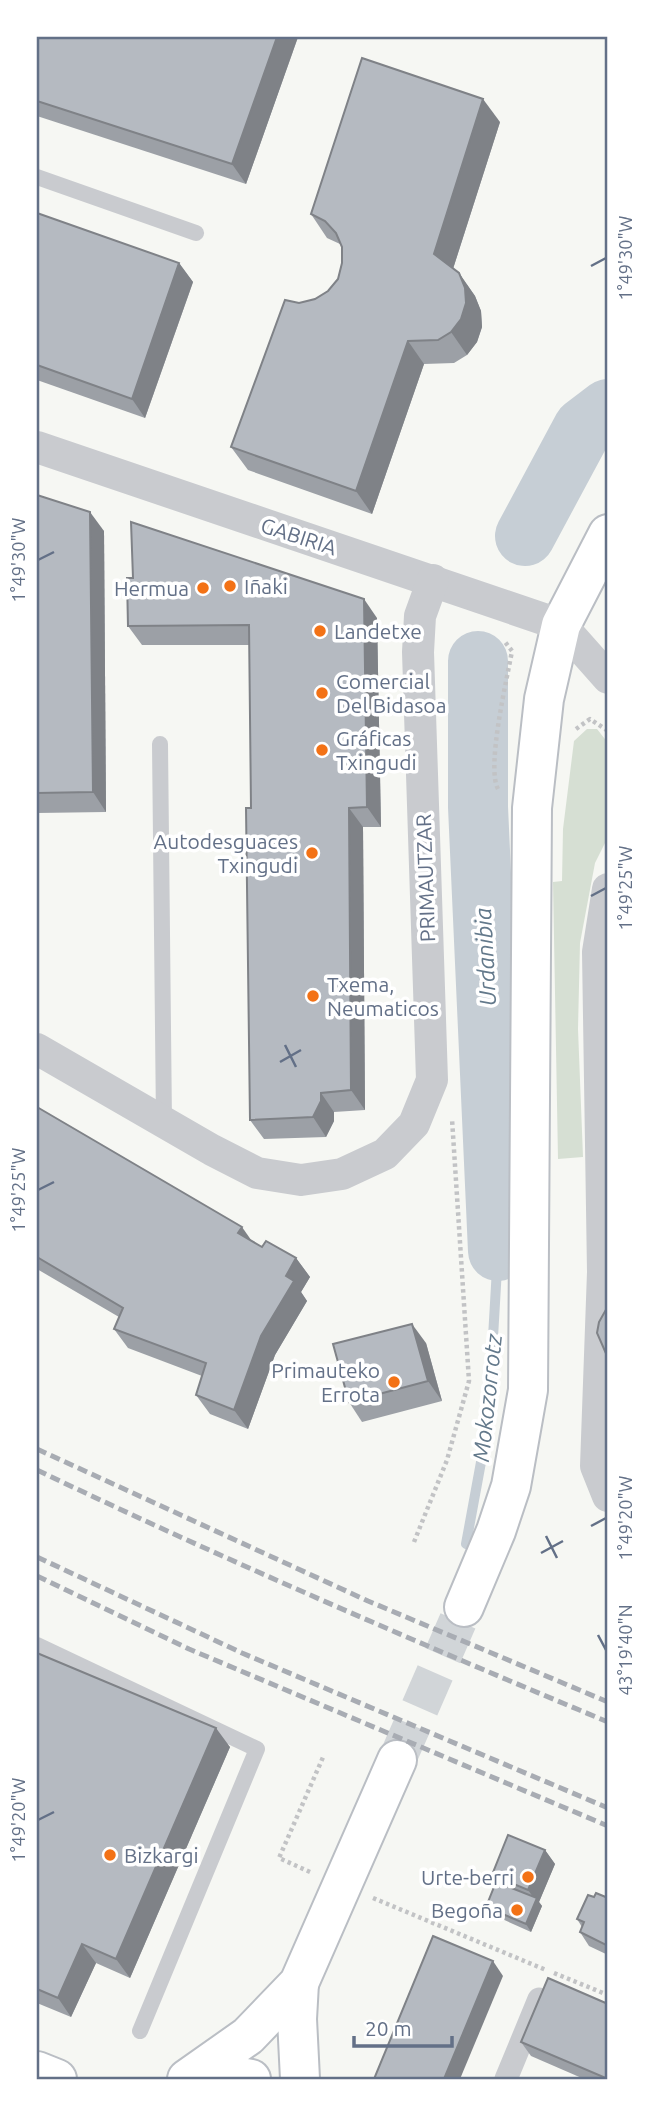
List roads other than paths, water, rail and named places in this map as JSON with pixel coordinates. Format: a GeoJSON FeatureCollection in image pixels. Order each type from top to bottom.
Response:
{"type":"FeatureCollection","features":[{"type":"Feature","properties":{"kind":"main road"},"geometry":{"type":"LineString","coordinates":[[464,1607],[496,1531],[511,1486],[528,1390],[532,808],[544,699],[561,625],[608,534]]}},
{"type":"Feature","properties":{"kind":"main road"},"geometry":{"type":"LineString","coordinates":[[189,2078],[248,2036],[299,1983],[397,1760]]}},
{"type":"Feature","properties":{"kind":"main road"},"geometry":{"type":"LineString","coordinates":[[299,1983],[297,2019],[300,2079]]}},
{"type":"Feature","properties":{"kind":"main road"},"geometry":{"type":"LineString","coordinates":[[189,2078],[218,2073],[251,2079]]}},
{"type":"Feature","properties":{"kind":"street","name":"GABIRIA"},"geometry":{"type":"LineString","coordinates":[[37,447],[561,625]]}},
{"type":"Feature","properties":{"kind":"street","name":"PRIMAUTZAR"},"geometry":{"type":"LineString","coordinates":[[37,1049],[164,1123],[257,1172],[301,1180],[342,1174],[385,1154],[414,1124],[432,1080],[418,652],[420,616],[433,580]]}},
{"type":"Feature","properties":{"kind":"street"},"geometry":{"type":"LineString","coordinates":[[561,625],[608,678]]}},
{"type":"Feature","properties":{"kind":"street"},"geometry":{"type":"LineString","coordinates":[[608,889],[597,952],[603,1272],[596,1466],[608,1496]]}},
{"type":"Feature","properties":{"kind":"street"},"geometry":{"type":"LineString","coordinates":[[506,2079],[539,1999]]}},
{"type":"Feature","properties":{"kind":"lane"},"geometry":{"type":"LineString","coordinates":[[37,177],[196,233]]}},
{"type":"Feature","properties":{"kind":"lane"},"geometry":{"type":"LineString","coordinates":[[160,744],[164,1123]]}},
{"type":"Feature","properties":{"kind":"lane"},"geometry":{"type":"LineString","coordinates":[[37,1645],[257,1749],[141,2031]]}},
{"type":"Feature","properties":{"kind":"waterway","name":"Urdanibia"},"geometry":{"type":"LineString","coordinates":[[525,536],[583,428],[608,409]]}},
{"type":"Feature","properties":{"kind":"waterway","name":"Urdanibia"},"geometry":{"type":"LineString","coordinates":[[478,661],[478,807],[498,1251]]}},
{"type":"Feature","properties":{"kind":"waterway","name":"Mokozorrotz"},"geometry":{"type":"LineString","coordinates":[[466,1544],[488,1424],[498,1251]]}},
{"type":"Feature","properties":{"kind":"tunnel"},"geometry":{"type":"LineString","coordinates":[[397,1760],[464,1607]]}},
{"type":"Feature","properties":{"kind":"railway"},"geometry":{"type":"LineString","coordinates":[[37,1449],[368,1601],[608,1702]]}},
{"type":"Feature","properties":{"kind":"railway"},"geometry":{"type":"LineString","coordinates":[[37,1470],[321,1600],[608,1722]]}},
{"type":"Feature","properties":{"kind":"railway"},"geometry":{"type":"LineString","coordinates":[[37,1557],[242,1653],[608,1808]]}},
{"type":"Feature","properties":{"kind":"railway"},"geometry":{"type":"LineString","coordinates":[[37,1576],[189,1649],[608,1826]]}},
{"type":"Feature","properties":{"kind":"place","name":"Iñaki"},"geometry":{"type":"Point","coordinates":[230,586]}},
{"type":"Feature","properties":{"kind":"place","name":"Hermua"},"geometry":{"type":"Point","coordinates":[203,588]}},
{"type":"Feature","properties":{"kind":"place","name":"Landetxe"},"geometry":{"type":"Point","coordinates":[320,631]}},
{"type":"Feature","properties":{"kind":"place","name":"Comercial Del Bidasoa"},"geometry":{"type":"Point","coordinates":[322,693]}},
{"type":"Feature","properties":{"kind":"place","name":"Gráficas Txingudi"},"geometry":{"type":"Point","coordinates":[322,750]}},
{"type":"Feature","properties":{"kind":"place","name":"Autodesguaces Txingudi"},"geometry":{"type":"Point","coordinates":[312,853]}},
{"type":"Feature","properties":{"kind":"place","name":"Txema, Neumaticos"},"geometry":{"type":"Point","coordinates":[313,996]}},
{"type":"Feature","properties":{"kind":"place","name":"Primauteko Errota"},"geometry":{"type":"Point","coordinates":[394,1382]}},
{"type":"Feature","properties":{"kind":"place","name":"Bizkargi"},"geometry":{"type":"Point","coordinates":[110,1855]}},
{"type":"Feature","properties":{"kind":"place","name":"Urte-berri"},"geometry":{"type":"Point","coordinates":[528,1877]}},
{"type":"Feature","properties":{"kind":"place","name":"Begoña"},"geometry":{"type":"Point","coordinates":[517,1910]}}]}
